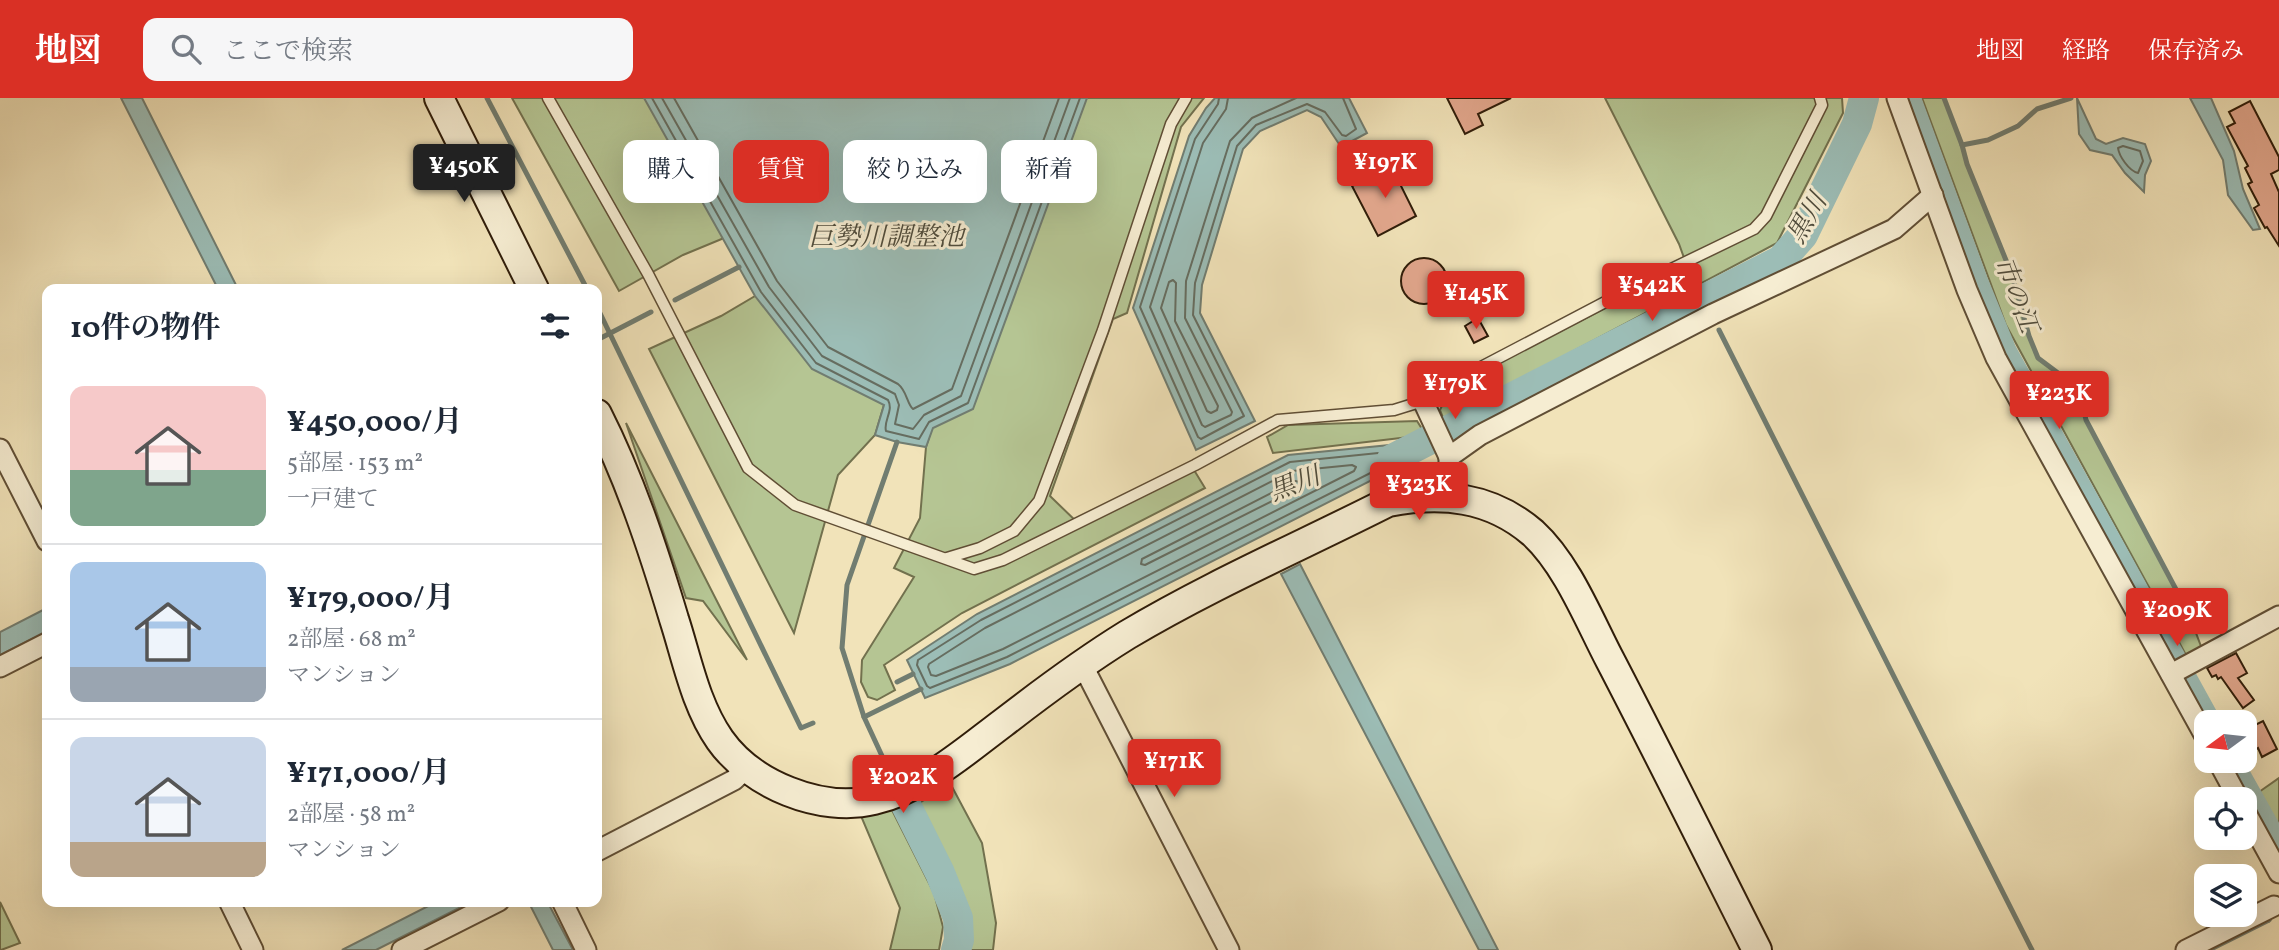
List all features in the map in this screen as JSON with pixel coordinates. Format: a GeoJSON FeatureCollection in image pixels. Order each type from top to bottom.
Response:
{"type":"FeatureCollection","features":[{"type":"Feature","properties":{"kind":"street"},"geometry":{"type":"LineString","coordinates":[[439,98],[532,284]]}},
{"type":"Feature","properties":{"kind":"street"},"geometry":{"type":"LineString","coordinates":[[1897,98],[1967,290],[1996,358],[2194,716]]}},
{"type":"Feature","properties":{"kind":"street"},"geometry":{"type":"LineString","coordinates":[[1449,457],[1480,435],[1713,314],[1894,229],[1933,195]]}},
{"type":"Feature","properties":{"kind":"street"},"geometry":{"type":"LineString","coordinates":[[1423,401],[1449,457],[1449,496]]}},
{"type":"Feature","properties":{"kind":"street"},"geometry":{"type":"LineString","coordinates":[[602,426],[638,509],[699,700],[720,740],[747,768],[774,786],[799,797],[841,802],[873,800],[916,784],[942,769],[1126,636],[1210,590],[1388,502],[1413,497],[1449,496],[1487,506],[1532,533],[1553,555],[1623,685],[1757,950]]}},
{"type":"Feature","properties":{"kind":"street"},"geometry":{"type":"LineString","coordinates":[[0,449],[42,531]]}},
{"type":"Feature","properties":{"kind":"street"},"geometry":{"type":"LineString","coordinates":[[2171,674],[2279,616]]}},
{"type":"Feature","properties":{"kind":"street"},"geometry":{"type":"LineString","coordinates":[[0,667],[42,646]]}},
{"type":"Feature","properties":{"kind":"street"},"geometry":{"type":"LineString","coordinates":[[1083,666],[1229,950]]}},
{"type":"Feature","properties":{"kind":"street"},"geometry":{"type":"LineString","coordinates":[[602,848],[734,780],[747,768]]}},
{"type":"Feature","properties":{"kind":"street"},"geometry":{"type":"LineString","coordinates":[[2257,833],[2279,873]]}},
{"type":"Feature","properties":{"kind":"street"},"geometry":{"type":"LineString","coordinates":[[2186,950],[2274,906]]}},
{"type":"Feature","properties":{"kind":"street"},"geometry":{"type":"LineString","coordinates":[[232,907],[253,950]]}},
{"type":"Feature","properties":{"kind":"street"},"geometry":{"type":"LineString","coordinates":[[402,950],[487,907]]}},
{"type":"Feature","properties":{"kind":"street"},"geometry":{"type":"LineString","coordinates":[[565,907],[586,950]]}},
{"type":"Feature","properties":{"kind":"lane"},"geometry":{"type":"LineString","coordinates":[[548,98],[648,274],[748,468],[795,505],[974,569],[1003,560],[1195,465],[1278,420],[1394,410],[1423,401],[1443,387],[1627,285],[1754,229],[1766,216],[1822,105],[1820,98]]}},
{"type":"Feature","properties":{"kind":"lane"},"geometry":{"type":"LineString","coordinates":[[946,558],[980,548],[1014,531],[1040,501],[1103,330],[1171,124],[1186,98]]}},
{"type":"Feature","properties":{"kind":"green space"},"geometry":{"type":"Polygon","coordinates":[[[512,98],[978,98],[912,140],[843,140],[843,184],[829,192],[829,140],[733,140],[733,203],[812,203],[776,226],[724,238],[683,255],[619,291],[512,98]]]}},
{"type":"Feature","properties":{"kind":"green space"},"geometry":{"type":"Polygon","coordinates":[[[1018,98],[1204,98],[1181,127],[1127,313],[1113,319],[1050,496],[1081,526],[1194,470],[1205,488],[962,613],[884,665],[895,690],[877,700],[868,697],[861,682],[862,660],[914,577],[894,568],[920,518],[926,447],[932,428],[884,405],[875,435],[838,475],[794,633],[649,349],[721,316],[755,296],[800,251],[868,203],[987,203],[987,140],[958,140],[1018,98]]]}},
{"type":"Feature","properties":{"kind":"green space"},"geometry":{"type":"Polygon","coordinates":[[[1605,98],[1842,98],[1843,113],[1777,243],[1444,420],[1440,410],[1450,388],[1687,266],[1679,244],[1605,98]]]}},
{"type":"Feature","properties":{"kind":"green space"},"geometry":{"type":"Polygon","coordinates":[[[1922,98],[1944,98],[1967,164],[2012,275],[2029,336],[2038,357],[2058,373],[2082,403],[2086,420],[2188,612],[2202,649],[2186,655],[2006,325],[1922,98]]]}},
{"type":"Feature","properties":{"kind":"green space"},"geometry":{"type":"Polygon","coordinates":[[[1417,421],[1422,429],[1409,437],[1273,453],[1267,437],[1288,425],[1417,421]]]}},
{"type":"Feature","properties":{"kind":"green space"},"geometry":{"type":"Polygon","coordinates":[[[626,423],[747,660],[703,601],[686,598],[626,423]]]}},
{"type":"Feature","properties":{"kind":"green space"},"geometry":{"type":"Polygon","coordinates":[[[2279,778],[2279,828],[2259,792],[2279,778]]]}},
{"type":"Feature","properties":{"kind":"green space"},"geometry":{"type":"Polygon","coordinates":[[[950,783],[982,843],[996,923],[993,950],[962,950],[965,926],[958,891],[918,804],[950,783]]]}},
{"type":"Feature","properties":{"kind":"green space"},"geometry":{"type":"Polygon","coordinates":[[[892,810],[934,893],[943,927],[939,950],[890,950],[900,908],[861,816],[892,810]]]}},
{"type":"Feature","properties":{"kind":"green space"},"geometry":{"type":"Polygon","coordinates":[[[0,902],[20,943],[1,950],[0,950],[0,902]]]}},
{"type":"Feature","properties":{"kind":"water"},"geometry":{"type":"Polygon","coordinates":[[[121,98],[142,98],[235,284],[215,284],[121,98]]]}},
{"type":"Feature","properties":{"kind":"water","name":"巨勢川調整池"},"geometry":{"type":"Polygon","coordinates":[[[644,98],[1087,98],[1072,140],[1001,140],[1001,203],[1049,203],[973,409],[933,428],[926,447],[875,435],[884,405],[812,369],[755,296],[703,203],[719,203],[719,140],[668,140],[644,98]]]}},
{"type":"Feature","properties":{"kind":"water"},"geometry":{"type":"Polygon","coordinates":[[[1215,98],[1349,98],[1367,133],[1341,147],[1321,117],[1307,110],[1260,131],[1243,149],[1202,285],[1200,313],[1255,421],[1196,450],[1133,308],[1189,136],[1215,98]]]}},
{"type":"Feature","properties":{"kind":"water"},"geometry":{"type":"Polygon","coordinates":[[[2077,98],[2096,139],[2106,144],[2123,138],[2145,144],[2151,161],[2145,175],[2144,192],[2112,155],[2090,150],[2079,134],[2077,98]]]}},
{"type":"Feature","properties":{"kind":"water"},"geometry":{"type":"Polygon","coordinates":[[[2190,98],[2211,98],[2234,151],[2243,189],[2260,229],[2253,230],[2228,195],[2223,160],[2190,98]]]}},
{"type":"Feature","properties":{"kind":"water"},"geometry":{"type":"Polygon","coordinates":[[[1422,437],[1433,449],[1010,664],[925,698],[907,660],[977,614],[1288,455],[1410,443],[1422,437]]]}},
{"type":"Feature","properties":{"kind":"water"},"geometry":{"type":"Polygon","coordinates":[[[1300,564],[1498,950],[1479,950],[1281,574],[1300,564]]]}},
{"type":"Feature","properties":{"kind":"water"},"geometry":{"type":"Polygon","coordinates":[[[42,611],[42,634],[0,655],[0,632],[42,611]]]}},
{"type":"Feature","properties":{"kind":"water"},"geometry":{"type":"Polygon","coordinates":[[[426,907],[461,907],[376,950],[342,950],[426,907]]]}},
{"type":"Feature","properties":{"kind":"water"},"geometry":{"type":"Polygon","coordinates":[[[531,907],[550,907],[573,950],[553,950],[531,907]]]}},
{"type":"Feature","properties":{"kind":"building"},"geometry":{"type":"Polygon","coordinates":[[[1447,98],[1511,98],[1478,114],[1483,125],[1465,134],[1447,98]]]}},
{"type":"Feature","properties":{"kind":"building"},"geometry":{"type":"Polygon","coordinates":[[[2250,101],[2279,157],[2279,170],[2271,174],[2279,192],[2279,246],[2254,208],[2259,205],[2248,184],[2252,182],[2245,168],[2248,166],[2227,127],[2235,123],[2229,112],[2250,101]]]}},
{"type":"Feature","properties":{"kind":"building"},"geometry":{"type":"Polygon","coordinates":[[[1396,164],[1405,181],[1400,184],[1416,216],[1378,236],[1352,186],[1396,164]]]}},
{"type":"Feature","properties":{"kind":"building"},"geometry":{"type":"Polygon","coordinates":[[[1424,258],[1440,265],[1447,281],[1440,297],[1424,304],[1408,297],[1401,281],[1408,265],[1424,258]]]}},
{"type":"Feature","properties":{"kind":"building"},"geometry":{"type":"Polygon","coordinates":[[[1478,318],[1488,336],[1474,343],[1465,326],[1478,318]]]}},
{"type":"Feature","properties":{"kind":"building"},"geometry":{"type":"Polygon","coordinates":[[[2236,653],[2247,673],[2238,678],[2254,700],[2243,708],[2221,677],[2212,677],[2207,668],[2236,653]]]}},
{"type":"Feature","properties":{"kind":"building"},"geometry":{"type":"Polygon","coordinates":[[[2263,721],[2277,749],[2262,757],[2258,748],[2258,724],[2263,721]]]}},
{"type":"Feature","properties":{"kind":"waterway"},"geometry":{"type":"LineString","coordinates":[[487,98],[584,284]]}},
{"type":"Feature","properties":{"kind":"waterway","name":"黒川"},"geometry":{"type":"LineString","coordinates":[[1392,459],[1781,260],[1803,235],[1857,124],[1864,98]]}},
{"type":"Feature","properties":{"kind":"waterway","name":"市の江"},"geometry":{"type":"LineString","coordinates":[[1912,98],[2007,349],[2206,710]]}},
{"type":"Feature","properties":{"kind":"waterway"},"geometry":{"type":"LineString","coordinates":[[1944,98],[1967,164],[2012,275],[2038,358],[2058,373],[2082,403],[2086,420],[2188,612]]}},
{"type":"Feature","properties":{"kind":"waterway"},"geometry":{"type":"LineString","coordinates":[[1962,145],[1988,140],[2018,126],[2037,109],[2071,98]]}},
{"type":"Feature","properties":{"kind":"waterway"},"geometry":{"type":"LineString","coordinates":[[675,300],[739,267]]}},
{"type":"Feature","properties":{"kind":"waterway"},"geometry":{"type":"LineString","coordinates":[[602,337],[651,312]]}},
{"type":"Feature","properties":{"kind":"waterway"},"geometry":{"type":"LineString","coordinates":[[602,317],[801,728],[813,723]]}},
{"type":"Feature","properties":{"kind":"waterway"},"geometry":{"type":"LineString","coordinates":[[1719,330],[2032,950]]}},
{"type":"Feature","properties":{"kind":"waterway"},"geometry":{"type":"LineString","coordinates":[[864,717],[842,648],[847,585],[897,442]]}},
{"type":"Feature","properties":{"kind":"waterway"},"geometry":{"type":"LineString","coordinates":[[897,682],[913,674]]}},
{"type":"Feature","properties":{"kind":"waterway"},"geometry":{"type":"LineString","coordinates":[[889,771],[864,717],[921,689]]}},
{"type":"Feature","properties":{"kind":"waterway","name":"黒川"},"geometry":{"type":"LineString","coordinates":[[889,771],[940,873],[958,918],[959,940],[956,950]]}},
{"type":"Feature","properties":{"kind":"waterway","name":"市の江"},"geometry":{"type":"LineString","coordinates":[[2241,774],[2279,841]]}},
{"type":"Feature","properties":{"kind":"waterway"},"geometry":{"type":"LineString","coordinates":[[2209,950],[2269,920]]}}]}
